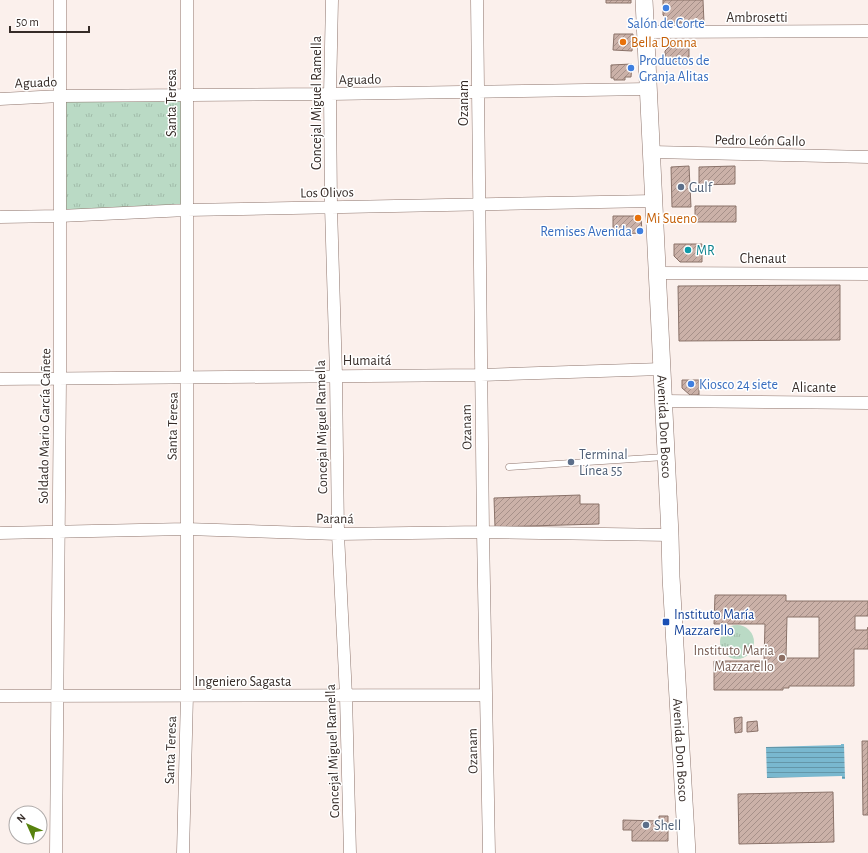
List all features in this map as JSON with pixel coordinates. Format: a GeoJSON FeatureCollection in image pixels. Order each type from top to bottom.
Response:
{"type":"FeatureCollection","features":[{"type":"Feature","properties":{"kind":"main road","name":"Avenida Don Bosco"},"geometry":{"type":"LineString","coordinates":[[644,0],[658,273],[671,577],[686,853]]}},
{"type":"Feature","properties":{"kind":"street","name":"Soldado Mario García Cañete"},"geometry":{"type":"LineString","coordinates":[[56,853],[60,378],[60,0]]}},
{"type":"Feature","properties":{"kind":"street","name":"Santa Teresa"},"geometry":{"type":"LineString","coordinates":[[183,853],[187,695],[187,0]]}},
{"type":"Feature","properties":{"kind":"street","name":"Concejal Miguel Ramella"},"geometry":{"type":"LineString","coordinates":[[332,0],[330,94],[331,207],[336,376],[338,534],[346,696],[350,853]]}},
{"type":"Feature","properties":{"kind":"street","name":"Ozanam"},"geometry":{"type":"LineString","coordinates":[[477,0],[478,205],[489,853]]}},
{"type":"Feature","properties":{"kind":"street","name":"Ambrosetti"},"geometry":{"type":"LineString","coordinates":[[646,32],[868,31]]}},
{"type":"Feature","properties":{"kind":"street","name":"Aguado"},"geometry":{"type":"LineString","coordinates":[[0,99],[61,96],[186,96],[648,89]]}},
{"type":"Feature","properties":{"kind":"street","name":"Pedro León Gallo"},"geometry":{"type":"LineString","coordinates":[[652,152],[868,157]]}},
{"type":"Feature","properties":{"kind":"street","name":"Los Olivos"},"geometry":{"type":"LineString","coordinates":[[0,217],[60,216],[187,210],[654,201]]}},
{"type":"Feature","properties":{"kind":"street","name":"Chenaut"},"geometry":{"type":"LineString","coordinates":[[658,273],[868,274]]}},
{"type":"Feature","properties":{"kind":"street","name":"Humaitá"},"geometry":{"type":"LineString","coordinates":[[0,379],[481,375],[662,369]]}},
{"type":"Feature","properties":{"kind":"street","name":"Alicante"},"geometry":{"type":"LineString","coordinates":[[663,401],[868,402]]}},
{"type":"Feature","properties":{"kind":"street","name":"Paraná"},"geometry":{"type":"LineString","coordinates":[[0,534],[186,529],[338,534],[483,532],[670,535]]}},
{"type":"Feature","properties":{"kind":"street","name":"Ingeniero Sagasta"},"geometry":{"type":"LineString","coordinates":[[0,696],[486,695]]}},
{"type":"Feature","properties":{"kind":"lane"},"geometry":{"type":"LineString","coordinates":[[509,467],[666,457]]}},
{"type":"Feature","properties":{"kind":"green space"},"geometry":{"type":"Polygon","coordinates":[[[61,96],[186,96],[187,210],[60,216],[61,96]]]}},
{"type":"Feature","properties":{"kind":"green space"},"geometry":{"type":"Polygon","coordinates":[[[740,625],[749,630],[753,635],[753,649],[749,654],[744,658],[734,659],[730,658],[721,649],[720,639],[721,635],[730,626],[740,625]]]}},
{"type":"Feature","properties":{"kind":"water"},"geometry":{"type":"Polygon","coordinates":[[[844,744],[845,779],[842,779],[842,776],[767,778],[766,747],[844,744]]]}},
{"type":"Feature","properties":{"kind":"building"},"geometry":{"type":"Polygon","coordinates":[[[606,0],[631,0],[631,3],[606,3],[606,0]]]}},
{"type":"Feature","properties":{"kind":"building"},"geometry":{"type":"Polygon","coordinates":[[[663,0],[703,0],[704,23],[670,23],[663,15],[663,0]]]}},
{"type":"Feature","properties":{"kind":"building","name":"Bella Donna"},"geometry":{"type":"Polygon","coordinates":[[[614,34],[633,34],[632,51],[613,50],[614,34]]]}},
{"type":"Feature","properties":{"kind":"building"},"geometry":{"type":"Polygon","coordinates":[[[673,43],[689,43],[689,64],[665,65],[665,51],[673,43]]]}},
{"type":"Feature","properties":{"kind":"building"},"geometry":{"type":"Polygon","coordinates":[[[632,64],[631,77],[625,77],[625,80],[614,80],[614,78],[611,78],[611,65],[632,64]]]}},
{"type":"Feature","properties":{"kind":"building","name":"Gulf"},"geometry":{"type":"Polygon","coordinates":[[[689,166],[691,207],[672,207],[671,167],[689,166]]]}},
{"type":"Feature","properties":{"kind":"building"},"geometry":{"type":"Polygon","coordinates":[[[735,166],[735,184],[699,185],[699,167],[735,166]]]}},
{"type":"Feature","properties":{"kind":"building"},"geometry":{"type":"Polygon","coordinates":[[[695,206],[736,206],[736,222],[695,222],[695,206]]]}},
{"type":"Feature","properties":{"kind":"building"},"geometry":{"type":"Polygon","coordinates":[[[613,216],[641,216],[642,233],[613,234],[613,216]]]}},
{"type":"Feature","properties":{"kind":"building","name":"MR"},"geometry":{"type":"Polygon","coordinates":[[[674,244],[702,244],[702,262],[680,262],[674,256],[674,244]]]}},
{"type":"Feature","properties":{"kind":"building"},"geometry":{"type":"Polygon","coordinates":[[[840,285],[840,340],[679,341],[678,286],[840,285]]]}},
{"type":"Feature","properties":{"kind":"building","name":"Kiosco 24 siete"},"geometry":{"type":"Polygon","coordinates":[[[682,380],[699,380],[699,395],[690,395],[682,388],[682,380]]]}},
{"type":"Feature","properties":{"kind":"building"},"geometry":{"type":"Polygon","coordinates":[[[580,495],[580,504],[599,504],[599,524],[495,527],[494,498],[580,495]]]}},
{"type":"Feature","properties":{"kind":"building"},"geometry":{"type":"Polygon","coordinates":[[[715,595],[786,595],[786,601],[868,601],[868,616],[855,616],[855,630],[867,630],[868,627],[868,649],[854,649],[854,686],[789,686],[789,688],[783,688],[783,690],[714,690],[714,661],[764,661],[765,624],[714,624],[715,595]],[[787,617],[786,658],[819,658],[819,617],[787,617]]]}},
{"type":"Feature","properties":{"kind":"building"},"geometry":{"type":"Polygon","coordinates":[[[742,717],[742,732],[735,733],[734,718],[742,717]]]}},
{"type":"Feature","properties":{"kind":"building"},"geometry":{"type":"Polygon","coordinates":[[[757,721],[758,731],[747,732],[747,722],[757,721]]]}},
{"type":"Feature","properties":{"kind":"building"},"geometry":{"type":"Polygon","coordinates":[[[862,741],[868,741],[868,815],[863,815],[862,741]]]}},
{"type":"Feature","properties":{"kind":"building"},"geometry":{"type":"Polygon","coordinates":[[[833,792],[834,842],[739,844],[738,794],[833,792]]]}},
{"type":"Feature","properties":{"kind":"building","name":"Shell"},"geometry":{"type":"Polygon","coordinates":[[[659,816],[668,816],[668,841],[632,841],[632,830],[623,830],[623,820],[659,821],[659,816]]]}},
{"type":"Feature","properties":{"kind":"place","name":"Salón de Corte"},"geometry":{"type":"Point","coordinates":[666,8]}},
{"type":"Feature","properties":{"kind":"place","name":"Bella Donna"},"geometry":{"type":"Point","coordinates":[623,42]}},
{"type":"Feature","properties":{"kind":"place","name":"Productos de Granja Alitas"},"geometry":{"type":"Point","coordinates":[631,68]}},
{"type":"Feature","properties":{"kind":"place","name":"Gulf"},"geometry":{"type":"Point","coordinates":[681,187]}},
{"type":"Feature","properties":{"kind":"place","name":"Mi Sueno"},"geometry":{"type":"Point","coordinates":[638,218]}},
{"type":"Feature","properties":{"kind":"place","name":"Remises Avenida"},"geometry":{"type":"Point","coordinates":[640,231]}},
{"type":"Feature","properties":{"kind":"place","name":"MR"},"geometry":{"type":"Point","coordinates":[688,250]}},
{"type":"Feature","properties":{"kind":"place","name":"Kiosco 24 siete"},"geometry":{"type":"Point","coordinates":[691,384]}},
{"type":"Feature","properties":{"kind":"place","name":"Terminal Línea 55"},"geometry":{"type":"Point","coordinates":[571,462]}},
{"type":"Feature","properties":{"kind":"place","name":"Instituto María Mazzarello"},"geometry":{"type":"Point","coordinates":[666,622]}},
{"type":"Feature","properties":{"kind":"place","name":"Instituto Maria Mazzarello"},"geometry":{"type":"Point","coordinates":[782,658]}},
{"type":"Feature","properties":{"kind":"place","name":"Shell"},"geometry":{"type":"Point","coordinates":[646,825]}}]}
